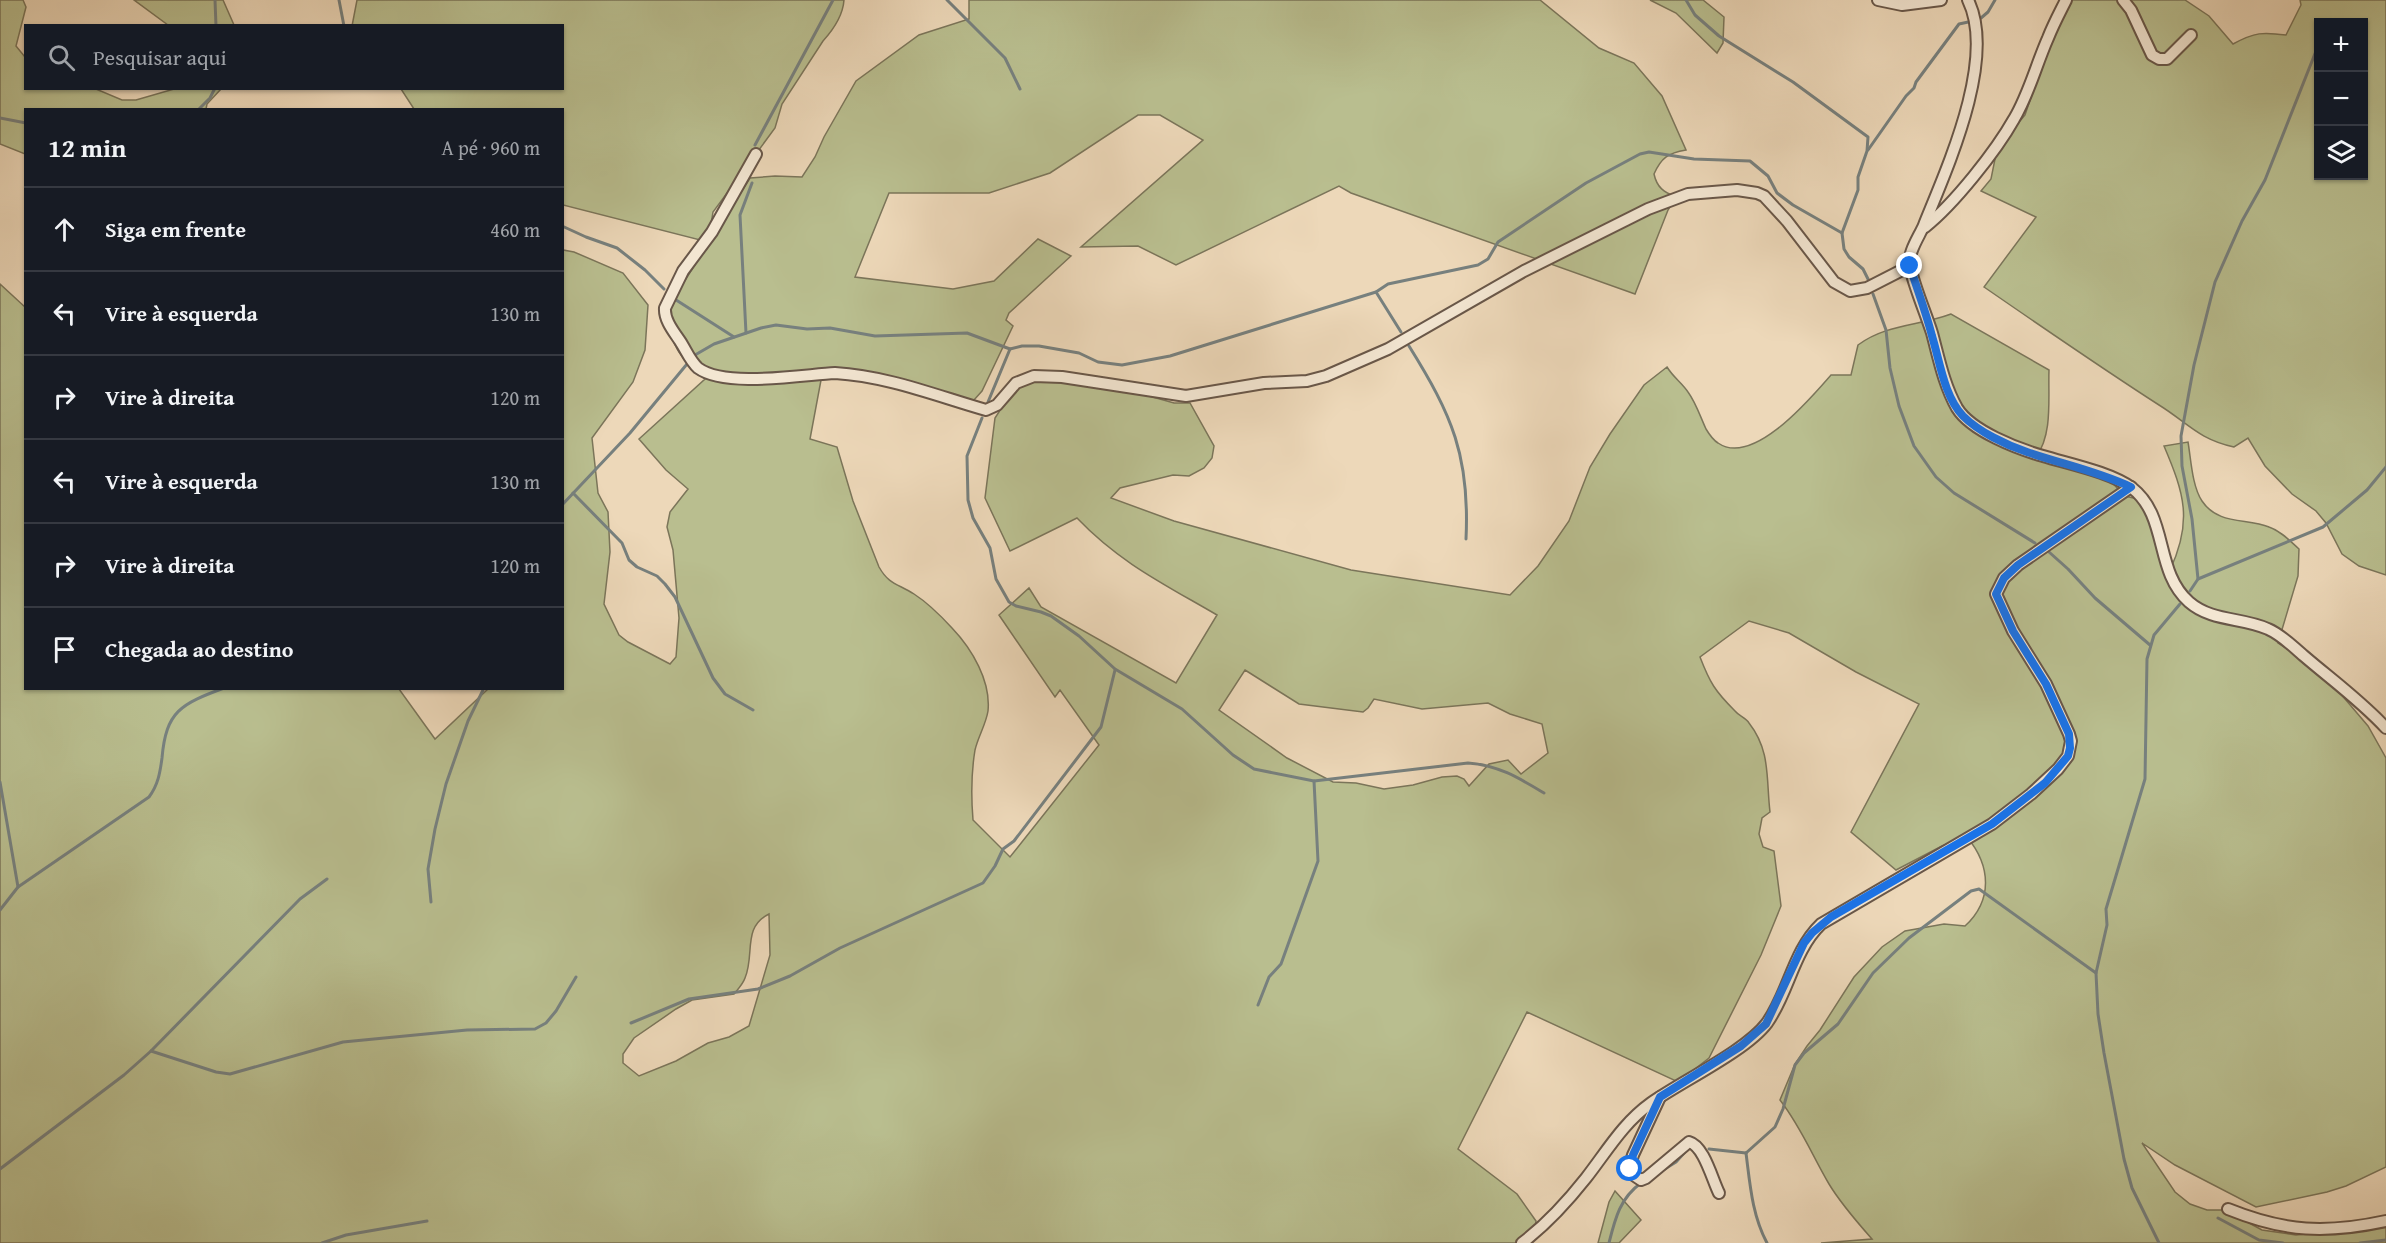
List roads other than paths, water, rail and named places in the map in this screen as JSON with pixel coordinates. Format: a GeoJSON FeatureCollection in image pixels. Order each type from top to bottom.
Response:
{"type":"FeatureCollection","features":[{"type":"Feature","properties":{"kind":"street"},"geometry":{"type":"LineString","coordinates":[[1878,0],[1902,5],[1941,0]]}},
{"type":"Feature","properties":{"kind":"street"},"geometry":{"type":"LineString","coordinates":[[1968,0],[1976,40],[1971,95],[1923,229],[1911,255],[1910,266],[1941,370],[1958,410],[1980,428],[2025,451],[2110,477],[2131,487],[2151,511],[2167,569],[2187,600],[2215,616],[2252,623],[2272,630],[2366,706],[2386,728]]}},
{"type":"Feature","properties":{"kind":"street"},"geometry":{"type":"LineString","coordinates":[[1923,229],[1943,211],[2005,134],[2025,96],[2048,36],[2066,0]]}},
{"type":"Feature","properties":{"kind":"street"},"geometry":{"type":"LineString","coordinates":[[2123,0],[2131,10],[2152,55],[2159,59],[2167,59],[2191,35]]}},
{"type":"Feature","properties":{"kind":"street"},"geometry":{"type":"LineString","coordinates":[[756,154],[712,232],[683,271],[665,308],[664,314],[694,364],[704,372],[725,379],[852,374],[986,410],[997,405],[1016,383],[1034,376],[1062,377],[1186,396],[1264,383],[1307,381],[1326,376],[1388,349],[1534,266],[1648,209],[1689,194],[1737,190],[1764,196],[1787,221],[1834,282],[1850,291],[1867,288],[1910,266]]}},
{"type":"Feature","properties":{"kind":"street"},"geometry":{"type":"LineString","coordinates":[[1522,1243],[1557,1213],[1620,1131],[1636,1115],[1660,1097],[1741,1046],[1766,1024],[1804,943],[1821,924],[1992,824],[2031,794],[2058,769],[2070,748],[2069,734],[2046,684],[2013,631],[1996,590],[2004,578],[2018,565],[2131,487]]}},
{"type":"Feature","properties":{"kind":"street"},"geometry":{"type":"LineString","coordinates":[[1660,1097],[1633,1155],[1630,1165],[1632,1174],[1641,1180],[1646,1178],[1689,1142],[1702,1153],[1719,1192]]}},
{"type":"Feature","properties":{"kind":"street"},"geometry":{"type":"LineString","coordinates":[[2228,1209],[2291,1229],[2334,1229],[2386,1221]]}},
{"type":"Feature","properties":{"kind":"waterway"},"geometry":{"type":"LineString","coordinates":[[215,0],[216,24]]}},
{"type":"Feature","properties":{"kind":"waterway"},"geometry":{"type":"LineString","coordinates":[[339,0],[344,24]]}},
{"type":"Feature","properties":{"kind":"waterway"},"geometry":{"type":"LineString","coordinates":[[755,145],[833,0]]}},
{"type":"Feature","properties":{"kind":"waterway"},"geometry":{"type":"LineString","coordinates":[[947,0],[1005,58],[1020,89]]}},
{"type":"Feature","properties":{"kind":"waterway"},"geometry":{"type":"LineString","coordinates":[[1686,0],[1695,15],[1719,36],[1793,82],[1868,137],[1867,151],[1858,177],[1858,190],[1842,233],[1844,249],[1849,257],[1863,269],[1869,281]]}},
{"type":"Feature","properties":{"kind":"waterway"},"geometry":{"type":"LineString","coordinates":[[1981,18],[1988,12],[1995,0]]}},
{"type":"Feature","properties":{"kind":"waterway"},"geometry":{"type":"LineString","coordinates":[[1868,150],[1959,24],[1973,21]]}},
{"type":"Feature","properties":{"kind":"waterway"},"geometry":{"type":"LineString","coordinates":[[2198,579],[2192,519],[2182,466],[2181,436],[2194,365],[2215,282],[2242,221],[2265,180],[2314,56]]}},
{"type":"Feature","properties":{"kind":"waterway"},"geometry":{"type":"LineString","coordinates":[[200,108],[214,90]]}},
{"type":"Feature","properties":{"kind":"waterway"},"geometry":{"type":"LineString","coordinates":[[0,118],[24,123]]}},
{"type":"Feature","properties":{"kind":"waterway"},"geometry":{"type":"LineString","coordinates":[[695,355],[714,344],[776,325],[807,329],[830,328],[875,336],[967,333],[1010,349],[1039,346],[1079,353],[1098,362],[1122,365],[1170,356],[1376,292],[1388,284],[1478,265],[1488,259],[1498,242],[1586,183],[1640,154],[1649,152],[1694,159],[1750,161],[1768,176],[1777,193],[1793,205],[1842,233]]}},
{"type":"Feature","properties":{"kind":"waterway"},"geometry":{"type":"LineString","coordinates":[[746,333],[740,215],[752,183]]}},
{"type":"Feature","properties":{"kind":"waterway"},"geometry":{"type":"LineString","coordinates":[[564,227],[617,248],[645,270],[664,289]]}},
{"type":"Feature","properties":{"kind":"waterway"},"geometry":{"type":"LineString","coordinates":[[1376,292],[1401,332]]}},
{"type":"Feature","properties":{"kind":"waterway"},"geometry":{"type":"LineString","coordinates":[[1873,294],[1886,330],[1890,368],[1899,406],[1914,446],[1936,477],[1954,493],[2035,543]]}},
{"type":"Feature","properties":{"kind":"waterway"},"geometry":{"type":"LineString","coordinates":[[673,298],[734,337]]}},
{"type":"Feature","properties":{"kind":"waterway"},"geometry":{"type":"LineString","coordinates":[[1409,346],[1437,394],[1455,437],[1465,484],[1466,539]]}},
{"type":"Feature","properties":{"kind":"waterway"},"geometry":{"type":"LineString","coordinates":[[988,402],[1010,349]]}},
{"type":"Feature","properties":{"kind":"waterway"},"geometry":{"type":"LineString","coordinates":[[564,503],[630,433],[687,364]]}},
{"type":"Feature","properties":{"kind":"waterway"},"geometry":{"type":"LineString","coordinates":[[982,418],[967,456],[968,500],[973,518],[990,548],[996,579],[1009,602],[1051,616],[1079,636],[1115,669],[1182,709],[1233,755],[1254,769],[1314,781],[1468,763],[1479,764],[1508,773],[1544,793]]}},
{"type":"Feature","properties":{"kind":"waterway"},"geometry":{"type":"LineString","coordinates":[[2190,591],[2198,579],[2323,527],[2367,490],[2386,467]]}},
{"type":"Feature","properties":{"kind":"waterway"},"geometry":{"type":"LineString","coordinates":[[573,493],[622,543],[629,560],[637,567],[657,576],[665,584],[675,597],[713,678],[725,694],[753,710]]}},
{"type":"Feature","properties":{"kind":"waterway"},"geometry":{"type":"LineString","coordinates":[[2049,552],[2095,598],[2150,645]]}},
{"type":"Feature","properties":{"kind":"waterway"},"geometry":{"type":"LineString","coordinates":[[2159,1243],[2132,1188],[2124,1159],[2098,1014],[2096,973],[2107,925],[2106,909],[2145,779],[2147,659],[2154,635],[2180,604]]}},
{"type":"Feature","properties":{"kind":"waterway"},"geometry":{"type":"LineString","coordinates":[[631,1023],[689,999],[758,989],[790,976],[840,948],[983,883],[1003,849],[1014,841],[1101,727],[1115,670]]}},
{"type":"Feature","properties":{"kind":"waterway"},"geometry":{"type":"LineString","coordinates":[[0,910],[18,887],[149,797],[158,779],[167,729],[172,719],[187,705],[219,690]]}},
{"type":"Feature","properties":{"kind":"waterway"},"geometry":{"type":"LineString","coordinates":[[431,902],[428,869],[446,784],[468,721],[483,690]]}},
{"type":"Feature","properties":{"kind":"waterway"},"geometry":{"type":"LineString","coordinates":[[1258,1005],[1269,977],[1281,964],[1318,861],[1314,781]]}},
{"type":"Feature","properties":{"kind":"waterway"},"geometry":{"type":"LineString","coordinates":[[0,782],[18,887]]}},
{"type":"Feature","properties":{"kind":"waterway"},"geometry":{"type":"LineString","coordinates":[[0,1169],[124,1075],[151,1051],[300,899],[327,879]]}},
{"type":"Feature","properties":{"kind":"waterway"},"geometry":{"type":"LineString","coordinates":[[1746,1153],[1775,1127],[1783,1109],[1795,1065],[1804,1053],[1838,1024],[1873,973],[1909,938],[1971,891],[1979,889],[2096,973]]}},
{"type":"Feature","properties":{"kind":"waterway"},"geometry":{"type":"LineString","coordinates":[[151,1051],[216,1072],[230,1074],[343,1042],[467,1030],[535,1029],[546,1023],[556,1011],[576,977]]}},
{"type":"Feature","properties":{"kind":"waterway"},"geometry":{"type":"LineString","coordinates":[[1709,1149],[1746,1153]]}},
{"type":"Feature","properties":{"kind":"waterway"},"geometry":{"type":"LineString","coordinates":[[1660,1172],[1676,1162],[1685,1152]]}},
{"type":"Feature","properties":{"kind":"waterway"},"geometry":{"type":"LineString","coordinates":[[1746,1153],[1755,1210],[1767,1243]]}},
{"type":"Feature","properties":{"kind":"waterway"},"geometry":{"type":"LineString","coordinates":[[1609,1243],[1623,1202],[1641,1183]]}},
{"type":"Feature","properties":{"kind":"waterway"},"geometry":{"type":"LineString","coordinates":[[2218,1218],[2259,1240],[2283,1243]]}},
{"type":"Feature","properties":{"kind":"waterway"},"geometry":{"type":"LineString","coordinates":[[322,1243],[346,1235],[427,1221]]}},
{"type":"Feature","properties":{"kind":"waterway"},"geometry":{"type":"LineString","coordinates":[[2360,1243],[2386,1240]]}}]}
